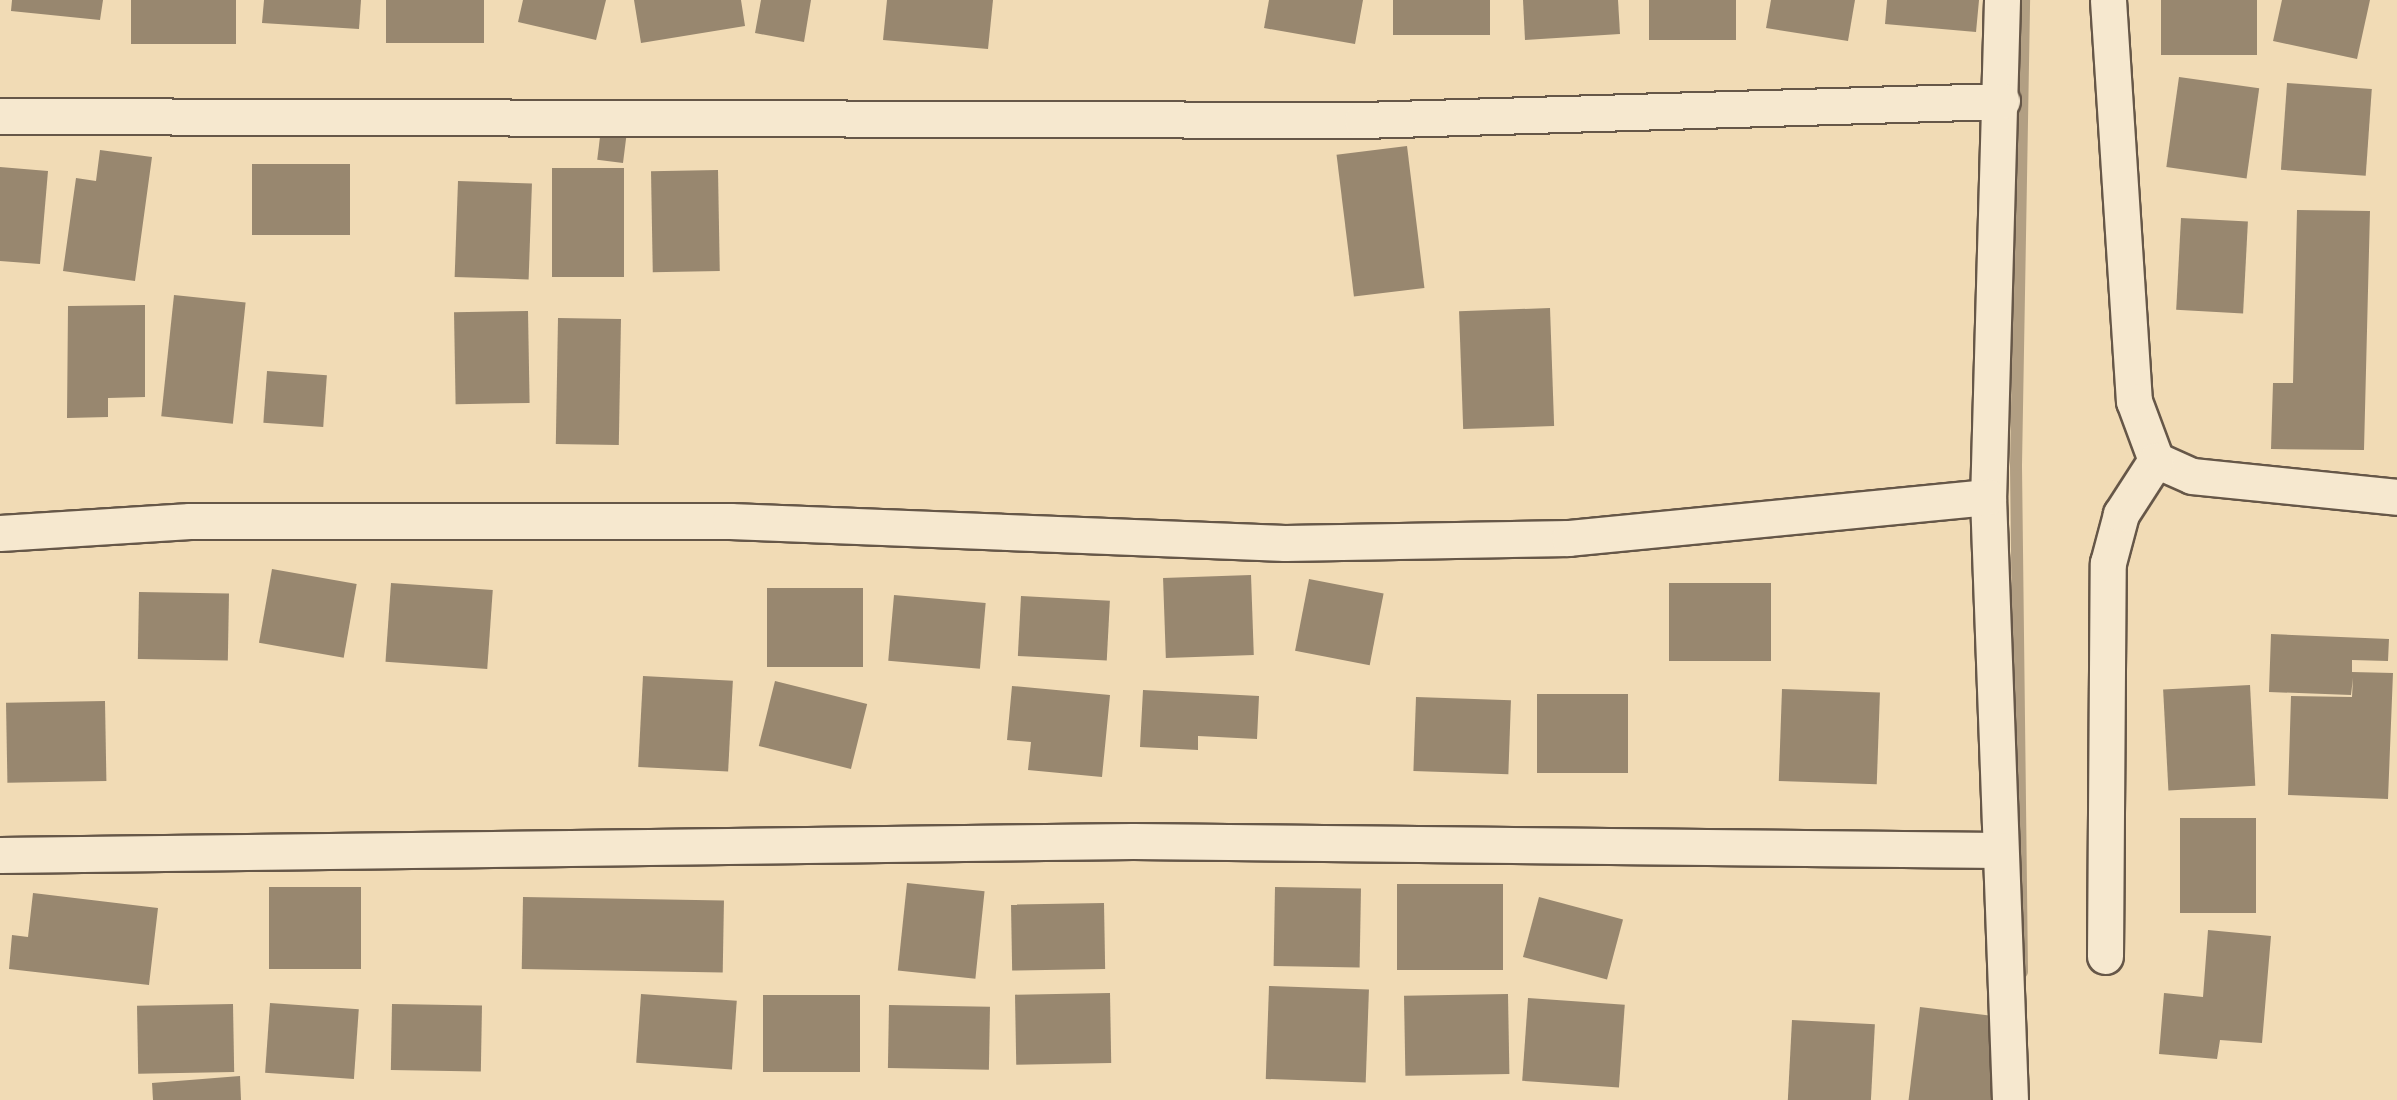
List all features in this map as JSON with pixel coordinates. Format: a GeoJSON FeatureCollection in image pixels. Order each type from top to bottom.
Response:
{"type":"FeatureCollection","features":[{"type":"Feature","properties":{"kind":"street"},"geometry":{"type":"LineString","coordinates":[[2002,0],[1988,497],[2010,1100]]}},
{"type":"Feature","properties":{"kind":"street"},"geometry":{"type":"LineString","coordinates":[[2108,0],[2134,401],[2156,460],[2192,476],[2397,496]]}},
{"type":"Feature","properties":{"kind":"street"},"geometry":{"type":"LineString","coordinates":[[0,116],[1362,120],[2002,101]]}},
{"type":"Feature","properties":{"kind":"street"},"geometry":{"type":"LineString","coordinates":[[2106,956],[2108,563],[2121,514],[2156,460]]}},
{"type":"Feature","properties":{"kind":"street"},"geometry":{"type":"LineString","coordinates":[[0,532],[190,521],[730,521],[1341,542],[1569,538],[1988,497]]}},
{"type":"Feature","properties":{"kind":"street"},"geometry":{"type":"LineString","coordinates":[[0,854],[1133,841],[2000,850]]}},
{"type":"Feature","properties":{"kind":"building"},"geometry":{"type":"Polygon","coordinates":[[[12,0],[103,0],[100,20],[11,11],[12,0]]]}},
{"type":"Feature","properties":{"kind":"building"},"geometry":{"type":"Polygon","coordinates":[[[131,0],[236,0],[236,44],[131,44],[131,0]]]}},
{"type":"Feature","properties":{"kind":"building"},"geometry":{"type":"Polygon","coordinates":[[[264,0],[361,0],[359,29],[262,23],[264,0]]]}},
{"type":"Feature","properties":{"kind":"building"},"geometry":{"type":"Polygon","coordinates":[[[386,0],[484,0],[484,43],[386,43],[386,0]]]}},
{"type":"Feature","properties":{"kind":"building"},"geometry":{"type":"Polygon","coordinates":[[[523,0],[606,0],[596,40],[518,22],[523,0]]]}},
{"type":"Feature","properties":{"kind":"building"},"geometry":{"type":"Polygon","coordinates":[[[634,0],[741,0],[745,26],[641,43],[634,0]]]}},
{"type":"Feature","properties":{"kind":"building"},"geometry":{"type":"Polygon","coordinates":[[[761,0],[811,0],[804,42],[755,33],[761,0]]]}},
{"type":"Feature","properties":{"kind":"building"},"geometry":{"type":"Polygon","coordinates":[[[887,0],[993,0],[988,49],[883,40],[887,0]]]}},
{"type":"Feature","properties":{"kind":"building"},"geometry":{"type":"Polygon","coordinates":[[[1269,0],[1363,0],[1355,44],[1264,28],[1269,0]]]}},
{"type":"Feature","properties":{"kind":"building"},"geometry":{"type":"Polygon","coordinates":[[[1393,0],[1490,0],[1490,35],[1393,35],[1393,0]]]}},
{"type":"Feature","properties":{"kind":"building"},"geometry":{"type":"Polygon","coordinates":[[[1523,0],[1618,0],[1620,34],[1525,40],[1523,0]]]}},
{"type":"Feature","properties":{"kind":"building"},"geometry":{"type":"Polygon","coordinates":[[[1649,0],[1736,0],[1736,40],[1649,40],[1649,0]]]}},
{"type":"Feature","properties":{"kind":"building"},"geometry":{"type":"Polygon","coordinates":[[[1771,0],[1855,0],[1848,41],[1766,28],[1771,0]]]}},
{"type":"Feature","properties":{"kind":"building"},"geometry":{"type":"Polygon","coordinates":[[[1887,0],[1979,0],[1976,32],[1885,24],[1887,0]]]}},
{"type":"Feature","properties":{"kind":"building"},"geometry":{"type":"Polygon","coordinates":[[[2161,0],[2257,0],[2257,55],[2161,55],[2161,0]]]}},
{"type":"Feature","properties":{"kind":"building"},"geometry":{"type":"Polygon","coordinates":[[[2282,0],[2370,0],[2357,59],[2273,41],[2282,0]]]}},
{"type":"Feature","properties":{"kind":"building"},"geometry":{"type":"Polygon","coordinates":[[[2179,77],[2259,88],[2247,178],[2166,167],[2179,77]]]}},
{"type":"Feature","properties":{"kind":"building"},"geometry":{"type":"Polygon","coordinates":[[[2287,83],[2372,89],[2366,176],[2281,170],[2287,83]]]}},
{"type":"Feature","properties":{"kind":"building"},"geometry":{"type":"Polygon","coordinates":[[[601,129],[627,132],[623,163],[597,160],[601,129]]]}},
{"type":"Feature","properties":{"kind":"building"},"geometry":{"type":"Polygon","coordinates":[[[1407,146],[1424,288],[1354,297],[1337,155],[1407,146]]]}},
{"type":"Feature","properties":{"kind":"building"},"geometry":{"type":"Polygon","coordinates":[[[100,150],[152,157],[135,281],[63,271],[76,178],[96,181],[100,150]]]}},
{"type":"Feature","properties":{"kind":"building"},"geometry":{"type":"Polygon","coordinates":[[[252,164],[350,164],[350,235],[252,235],[252,164]]]}},
{"type":"Feature","properties":{"kind":"building"},"geometry":{"type":"Polygon","coordinates":[[[0,167],[48,171],[40,264],[0,261],[0,167]]]}},
{"type":"Feature","properties":{"kind":"building"},"geometry":{"type":"Polygon","coordinates":[[[552,168],[624,168],[624,277],[552,277],[552,168]]]}},
{"type":"Feature","properties":{"kind":"building"},"geometry":{"type":"Polygon","coordinates":[[[718,170],[720,271],[653,272],[651,171],[718,170]]]}},
{"type":"Feature","properties":{"kind":"building"},"geometry":{"type":"Polygon","coordinates":[[[458,181],[532,184],[529,280],[455,277],[458,181]]]}},
{"type":"Feature","properties":{"kind":"building"},"geometry":{"type":"Polygon","coordinates":[[[2297,210],[2370,211],[2364,450],[2271,449],[2273,383],[2293,383],[2297,210]]]}},
{"type":"Feature","properties":{"kind":"building"},"geometry":{"type":"Polygon","coordinates":[[[2181,218],[2248,222],[2243,313],[2176,310],[2181,218]]]}},
{"type":"Feature","properties":{"kind":"building"},"geometry":{"type":"Polygon","coordinates":[[[174,295],[246,303],[233,424],[161,416],[174,295]]]}},
{"type":"Feature","properties":{"kind":"building"},"geometry":{"type":"Polygon","coordinates":[[[145,305],[145,397],[108,398],[108,417],[67,418],[68,306],[145,305]]]}},
{"type":"Feature","properties":{"kind":"building"},"geometry":{"type":"Polygon","coordinates":[[[1550,308],[1554,426],[1463,429],[1459,311],[1550,308]]]}},
{"type":"Feature","properties":{"kind":"building"},"geometry":{"type":"Polygon","coordinates":[[[528,311],[530,403],[456,404],[454,312],[528,311]]]}},
{"type":"Feature","properties":{"kind":"building"},"geometry":{"type":"Polygon","coordinates":[[[558,318],[621,319],[619,445],[556,444],[558,318]]]}},
{"type":"Feature","properties":{"kind":"building"},"geometry":{"type":"Polygon","coordinates":[[[267,371],[327,375],[323,427],[263,423],[267,371]]]}},
{"type":"Feature","properties":{"kind":"building"},"geometry":{"type":"Polygon","coordinates":[[[272,569],[357,584],[344,658],[259,643],[272,569]]]}},
{"type":"Feature","properties":{"kind":"building"},"geometry":{"type":"Polygon","coordinates":[[[1251,575],[1254,655],[1166,658],[1163,578],[1251,575]]]}},
{"type":"Feature","properties":{"kind":"building"},"geometry":{"type":"Polygon","coordinates":[[[1309,579],[1384,594],[1370,665],[1295,651],[1309,579]]]}},
{"type":"Feature","properties":{"kind":"building"},"geometry":{"type":"Polygon","coordinates":[[[391,583],[493,590],[487,669],[385,662],[391,583]]]}},
{"type":"Feature","properties":{"kind":"building"},"geometry":{"type":"Polygon","coordinates":[[[1669,583],[1771,583],[1771,661],[1669,661],[1669,583]]]}},
{"type":"Feature","properties":{"kind":"building"},"geometry":{"type":"Polygon","coordinates":[[[767,588],[863,588],[863,667],[767,667],[767,588]]]}},
{"type":"Feature","properties":{"kind":"building"},"geometry":{"type":"Polygon","coordinates":[[[139,592],[229,594],[228,661],[138,659],[139,592]]]}},
{"type":"Feature","properties":{"kind":"building"},"geometry":{"type":"Polygon","coordinates":[[[894,595],[986,603],[980,669],[888,661],[894,595]]]}},
{"type":"Feature","properties":{"kind":"building"},"geometry":{"type":"Polygon","coordinates":[[[1021,596],[1110,601],[1107,661],[1018,656],[1021,596]]]}},
{"type":"Feature","properties":{"kind":"building"},"geometry":{"type":"Polygon","coordinates":[[[2271,634],[2389,639],[2388,661],[2352,660],[2352,672],[2393,673],[2388,799],[2288,795],[2291,696],[2352,697],[2353,678],[2351,695],[2269,692],[2271,634]]]}},
{"type":"Feature","properties":{"kind":"building"},"geometry":{"type":"Polygon","coordinates":[[[643,676],[733,681],[728,772],[638,767],[643,676]]]}},
{"type":"Feature","properties":{"kind":"building"},"geometry":{"type":"Polygon","coordinates":[[[775,681],[867,704],[851,769],[759,746],[775,681]]]}},
{"type":"Feature","properties":{"kind":"building"},"geometry":{"type":"Polygon","coordinates":[[[2250,685],[2255,786],[2168,790],[2163,690],[2250,685]]]}},
{"type":"Feature","properties":{"kind":"building"},"geometry":{"type":"Polygon","coordinates":[[[1012,686],[1110,695],[1102,777],[1028,770],[1031,742],[1007,740],[1012,686]]]}},
{"type":"Feature","properties":{"kind":"building"},"geometry":{"type":"Polygon","coordinates":[[[1782,689],[1880,692],[1877,784],[1779,781],[1782,689]]]}},
{"type":"Feature","properties":{"kind":"building"},"geometry":{"type":"Polygon","coordinates":[[[1143,690],[1259,696],[1257,739],[1198,736],[1198,750],[1140,747],[1143,690]]]}},
{"type":"Feature","properties":{"kind":"building"},"geometry":{"type":"Polygon","coordinates":[[[1537,694],[1628,694],[1628,773],[1537,773],[1537,694]]]}},
{"type":"Feature","properties":{"kind":"building"},"geometry":{"type":"Polygon","coordinates":[[[1416,697],[1511,700],[1508,774],[1413,771],[1416,697]]]}},
{"type":"Feature","properties":{"kind":"building"},"geometry":{"type":"Polygon","coordinates":[[[105,701],[106,781],[7,783],[6,703],[105,701]]]}},
{"type":"Feature","properties":{"kind":"building"},"geometry":{"type":"Polygon","coordinates":[[[2180,818],[2256,818],[2256,913],[2180,913],[2180,818]]]}},
{"type":"Feature","properties":{"kind":"building"},"geometry":{"type":"Polygon","coordinates":[[[907,883],[985,891],[975,979],[898,971],[907,883]]]}},
{"type":"Feature","properties":{"kind":"building"},"geometry":{"type":"Polygon","coordinates":[[[1397,884],[1503,884],[1503,970],[1397,970],[1397,884]]]}},
{"type":"Feature","properties":{"kind":"building"},"geometry":{"type":"Polygon","coordinates":[[[269,887],[361,887],[361,969],[269,969],[269,887]]]}},
{"type":"Feature","properties":{"kind":"building"},"geometry":{"type":"Polygon","coordinates":[[[1275,887],[1361,889],[1360,967],[1274,966],[1275,887]]]}},
{"type":"Feature","properties":{"kind":"building"},"geometry":{"type":"Polygon","coordinates":[[[33,893],[158,908],[149,985],[9,969],[12,935],[28,937],[33,893]]]}},
{"type":"Feature","properties":{"kind":"building"},"geometry":{"type":"Polygon","coordinates":[[[523,897],[724,901],[723,972],[522,969],[523,897]]]}},
{"type":"Feature","properties":{"kind":"building"},"geometry":{"type":"Polygon","coordinates":[[[1539,897],[1623,920],[1607,979],[1523,957],[1539,897]]]}},
{"type":"Feature","properties":{"kind":"building"},"geometry":{"type":"Polygon","coordinates":[[[1104,903],[1105,969],[1012,971],[1011,905],[1104,903]]]}},
{"type":"Feature","properties":{"kind":"building"},"geometry":{"type":"Polygon","coordinates":[[[2208,930],[2271,936],[2262,1043],[2220,1040],[2217,1059],[2159,1054],[2164,993],[2203,997],[2208,930]]]}},
{"type":"Feature","properties":{"kind":"building"},"geometry":{"type":"Polygon","coordinates":[[[1269,986],[1369,989],[1366,1082],[1266,1079],[1269,986]]]}},
{"type":"Feature","properties":{"kind":"building"},"geometry":{"type":"Polygon","coordinates":[[[1110,993],[1111,1063],[1016,1065],[1015,995],[1110,993]]]}},
{"type":"Feature","properties":{"kind":"building"},"geometry":{"type":"Polygon","coordinates":[[[641,994],[737,1001],[732,1070],[636,1063],[641,994]]]}},
{"type":"Feature","properties":{"kind":"building"},"geometry":{"type":"Polygon","coordinates":[[[1508,994],[1509,1074],[1405,1076],[1404,996],[1508,994]]]}},
{"type":"Feature","properties":{"kind":"building"},"geometry":{"type":"Polygon","coordinates":[[[763,995],[860,995],[860,1072],[763,1072],[763,995]]]}},
{"type":"Feature","properties":{"kind":"building"},"geometry":{"type":"Polygon","coordinates":[[[1528,998],[1625,1005],[1619,1088],[1522,1081],[1528,998]]]}},
{"type":"Feature","properties":{"kind":"building"},"geometry":{"type":"Polygon","coordinates":[[[270,1003],[359,1009],[354,1079],[265,1073],[270,1003]]]}},
{"type":"Feature","properties":{"kind":"building"},"geometry":{"type":"Polygon","coordinates":[[[233,1004],[234,1072],[138,1074],[137,1006],[233,1004]]]}},
{"type":"Feature","properties":{"kind":"building"},"geometry":{"type":"Polygon","coordinates":[[[392,1004],[482,1006],[481,1072],[391,1070],[392,1004]]]}},
{"type":"Feature","properties":{"kind":"building"},"geometry":{"type":"Polygon","coordinates":[[[889,1005],[990,1007],[989,1070],[888,1068],[889,1005]]]}},
{"type":"Feature","properties":{"kind":"building"},"geometry":{"type":"Polygon","coordinates":[[[1920,1007],[2003,1017],[1993,1100],[1909,1100],[1920,1007]]]}},
{"type":"Feature","properties":{"kind":"building"},"geometry":{"type":"Polygon","coordinates":[[[1792,1020],[1875,1024],[1871,1100],[1788,1100],[1792,1020]]]}},
{"type":"Feature","properties":{"kind":"building"},"geometry":{"type":"Polygon","coordinates":[[[240,1076],[241,1100],[153,1100],[152,1083],[240,1076]]]}},
{"type":"Feature","properties":{"kind":"waterway"},"geometry":{"type":"LineString","coordinates":[[2022,972],[2016,465],[2024,0]]}}]}
